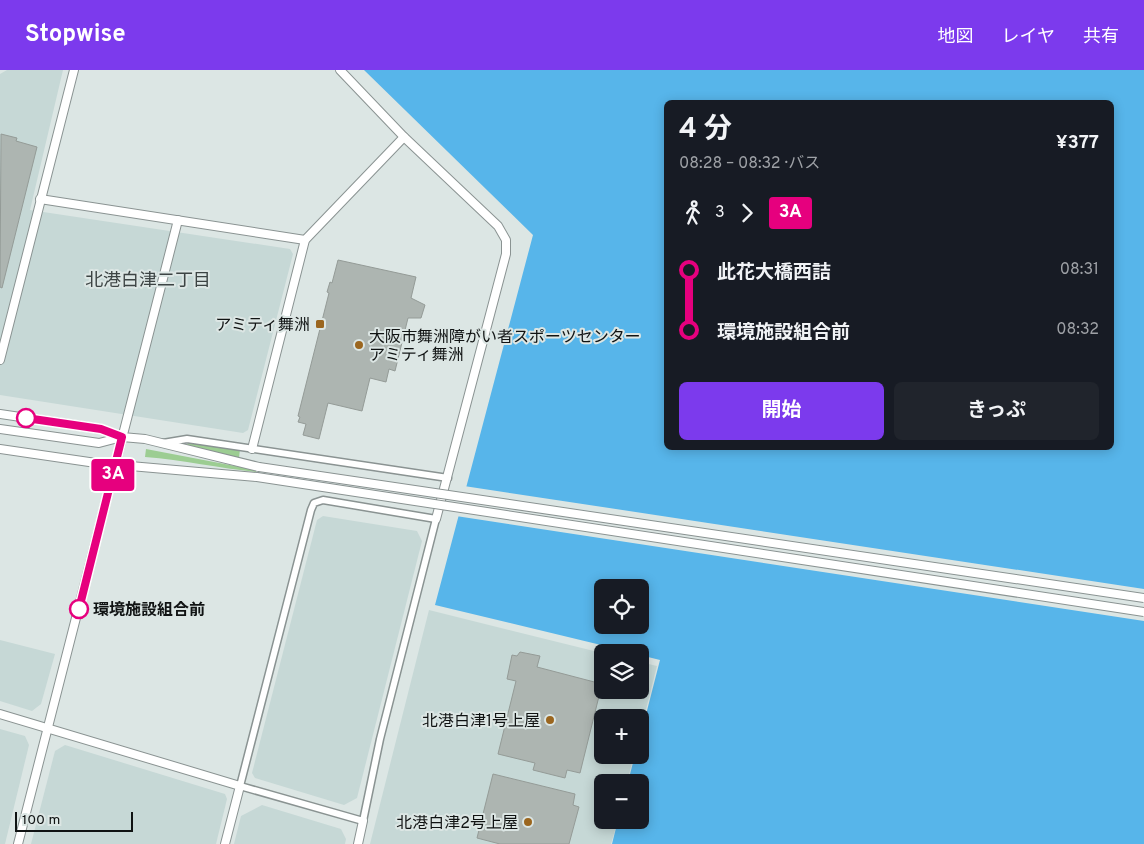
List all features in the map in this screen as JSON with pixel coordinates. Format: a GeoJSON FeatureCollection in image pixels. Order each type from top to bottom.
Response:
{"type":"FeatureCollection","features":[{"type":"Feature","properties":{"kind":"street"},"geometry":{"type":"LineString","coordinates":[[0,360],[74,70]]}},
{"type":"Feature","properties":{"kind":"street"},"geometry":{"type":"LineString","coordinates":[[340,70],[404,137],[498,226],[506,240],[506,254],[380,739],[358,844]]}},
{"type":"Feature","properties":{"kind":"street"},"geometry":{"type":"LineString","coordinates":[[252,449],[305,240],[404,137]]}},
{"type":"Feature","properties":{"kind":"street"},"geometry":{"type":"LineString","coordinates":[[40,199],[305,240]]}},
{"type":"Feature","properties":{"kind":"street"},"geometry":{"type":"LineString","coordinates":[[18,844],[178,220]]}},
{"type":"Feature","properties":{"kind":"street"},"geometry":{"type":"LineString","coordinates":[[0,414],[101,429],[122,437],[162,444],[259,467],[1144,598]]}},
{"type":"Feature","properties":{"kind":"street"},"geometry":{"type":"LineString","coordinates":[[0,428],[99,443],[122,437]]}},
{"type":"Feature","properties":{"kind":"street"},"geometry":{"type":"LineString","coordinates":[[162,444],[188,439],[448,478]]}},
{"type":"Feature","properties":{"kind":"street"},"geometry":{"type":"LineString","coordinates":[[0,449],[115,464],[257,477],[1144,612]]}},
{"type":"Feature","properties":{"kind":"street"},"geometry":{"type":"LineString","coordinates":[[225,844],[314,502],[323,500],[436,519]]}},
{"type":"Feature","properties":{"kind":"street"},"geometry":{"type":"LineString","coordinates":[[0,714],[363,821]]}},
{"type":"Feature","properties":{"kind":"shaded area"},"geometry":{"type":"Polygon","coordinates":[[[7,70],[63,70],[30,210],[290,249],[293,254],[248,430],[243,433],[0,395],[0,74],[7,70]]]}},
{"type":"Feature","properties":{"kind":"shaded area"},"geometry":{"type":"Polygon","coordinates":[[[323,516],[417,531],[422,541],[357,798],[344,805],[255,778],[252,773],[317,520],[323,516]]]}},
{"type":"Feature","properties":{"kind":"shaded area"},"geometry":{"type":"Polygon","coordinates":[[[429,610],[594,651],[594,699],[649,699],[646,709],[594,709],[594,764],[632,764],[629,774],[594,774],[594,829],[615,829],[611,844],[370,844],[429,610]]]}},
{"type":"Feature","properties":{"kind":"shaded area"},"geometry":{"type":"Polygon","coordinates":[[[0,640],[55,654],[41,704],[32,711],[0,701],[0,640]]]}},
{"type":"Feature","properties":{"kind":"shaded area"},"geometry":{"type":"Polygon","coordinates":[[[649,664],[657,666],[649,698],[649,664]]]}},
{"type":"Feature","properties":{"kind":"shaded area"},"geometry":{"type":"Polygon","coordinates":[[[0,729],[25,736],[29,745],[5,844],[0,844],[0,729]]]}},
{"type":"Feature","properties":{"kind":"shaded area"},"geometry":{"type":"Polygon","coordinates":[[[65,745],[225,794],[227,799],[216,844],[31,844],[55,751],[65,745]]]}},
{"type":"Feature","properties":{"kind":"shaded area"},"geometry":{"type":"Polygon","coordinates":[[[262,805],[341,829],[346,839],[345,844],[234,844],[241,816],[262,805]]]}},
{"type":"Feature","properties":{"kind":"green space"},"geometry":{"type":"Polygon","coordinates":[[[187,444],[240,449],[239,458],[189,448],[187,444]]]}},
{"type":"Feature","properties":{"kind":"green space"},"geometry":{"type":"Polygon","coordinates":[[[146,449],[256,470],[256,472],[145,457],[146,449]]]}},
{"type":"Feature","properties":{"kind":"water"},"geometry":{"type":"Polygon","coordinates":[[[364,70],[1144,70],[1144,844],[612,844],[616,829],[649,829],[649,774],[630,774],[633,764],[649,764],[649,709],[647,709],[660,660],[649,657],[649,644],[597,644],[435,605],[533,235],[364,70]]]}},
{"type":"Feature","properties":{"kind":"pier"},"geometry":{"type":"Polygon","coordinates":[[[464,486],[1144,589],[1144,621],[456,516],[464,486]]]}},
{"type":"Feature","properties":{"kind":"building"},"geometry":{"type":"Polygon","coordinates":[[[1,134],[17,138],[16,141],[37,147],[2,288],[0,287],[1,134]]]}},
{"type":"Feature","properties":{"kind":"building","name":"大阪市舞洲障がい者スポーツセンター アミティ舞洲"},"geometry":{"type":"Polygon","coordinates":[[[338,260],[416,277],[411,298],[425,305],[421,318],[408,318],[395,371],[389,369],[386,382],[370,378],[362,411],[328,403],[319,439],[303,435],[306,424],[298,422],[300,417],[298,416],[329,293],[327,292],[330,282],[332,283],[338,260]]]}},
{"type":"Feature","properties":{"kind":"building","name":"北港白津1号上屋"},"geometry":{"type":"Polygon","coordinates":[[[520,652],[540,656],[537,667],[594,682],[594,699],[598,699],[596,709],[594,709],[594,716],[580,773],[567,770],[565,778],[533,770],[535,763],[498,754],[516,681],[507,679],[512,655],[517,656],[520,652]]]}},
{"type":"Feature","properties":{"kind":"building","name":"北港白津2号上屋"},"geometry":{"type":"Polygon","coordinates":[[[493,774],[575,794],[573,805],[579,807],[569,844],[500,844],[477,838],[493,774]]]}},
{"type":"Feature","properties":{"kind":"bus line","name":"3A"},"geometry":{"type":"LineString","coordinates":[[26,418],[101,429],[122,437],[79,609]]}},
{"type":"Feature","properties":{"kind":"place","name":"アミティ舞洲"},"geometry":{"type":"Point","coordinates":[320,324]}},
{"type":"Feature","properties":{"kind":"place","name":"大阪市舞洲障がい者スポーツセンター アミティ舞洲"},"geometry":{"type":"Point","coordinates":[359,345]}},
{"type":"Feature","properties":{"kind":"place","name":"環境施設組合前"},"geometry":{"type":"Point","coordinates":[79,609]}},
{"type":"Feature","properties":{"kind":"place","name":"北港白津1号上屋"},"geometry":{"type":"Point","coordinates":[550,720]}},
{"type":"Feature","properties":{"kind":"place","name":"北港白津2号上屋"},"geometry":{"type":"Point","coordinates":[528,822]}},
{"type":"Feature","properties":{"kind":"district","name":"北港白津二丁目"},"geometry":{"type":"Point","coordinates":[148,280]}}]}
